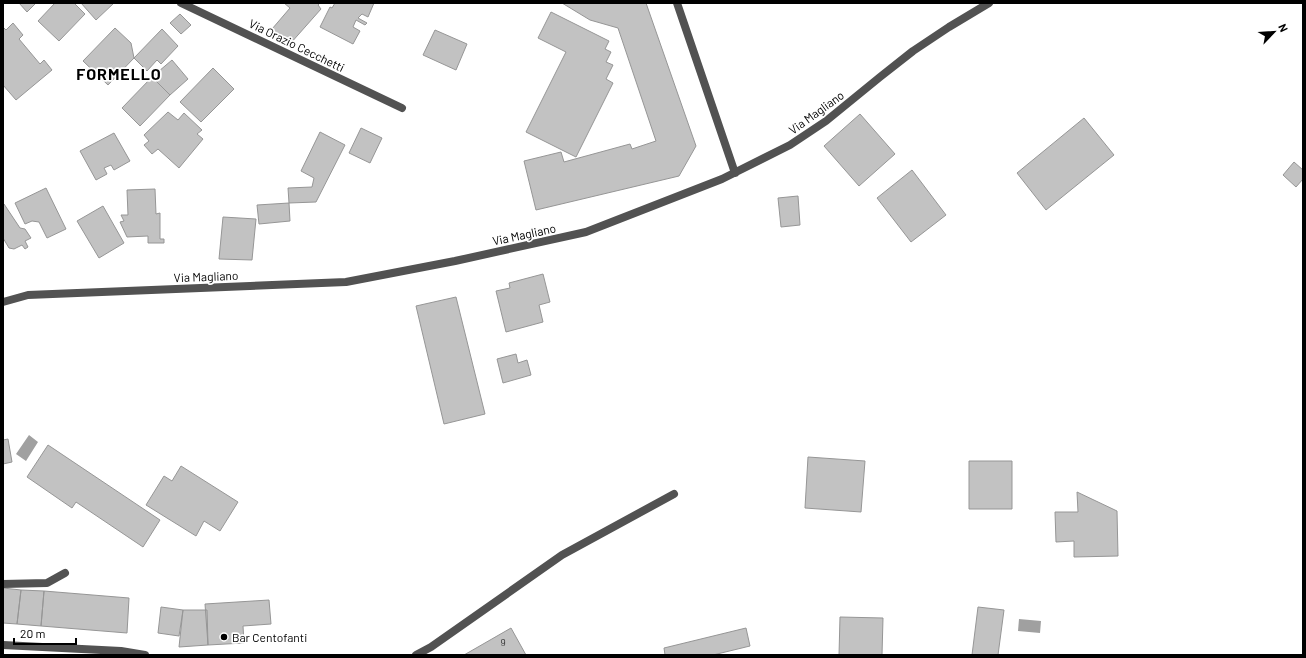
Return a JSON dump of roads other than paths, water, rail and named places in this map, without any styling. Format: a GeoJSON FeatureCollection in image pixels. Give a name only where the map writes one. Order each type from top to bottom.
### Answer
{"type":"FeatureCollection","features":[{"type":"Feature","properties":{"kind":"street","name":"Via Orazio Cecchetti"},"geometry":{"type":"LineString","coordinates":[[181,3],[402,108]]}},
{"type":"Feature","properties":{"kind":"street"},"geometry":{"type":"LineString","coordinates":[[677,3],[735,173]]}},
{"type":"Feature","properties":{"kind":"street","name":"Via Magliano"},"geometry":{"type":"LineString","coordinates":[[3,302],[28,295],[346,282],[455,261],[586,232],[735,173],[772,155],[808,134],[845,107],[913,51],[989,3]]}},
{"type":"Feature","properties":{"kind":"street"},"geometry":{"type":"LineString","coordinates":[[416,655],[431,647],[562,556],[674,494]]}},
{"type":"Feature","properties":{"kind":"street"},"geometry":{"type":"LineString","coordinates":[[3,584],[47,582],[65,573]]}},
{"type":"Feature","properties":{"kind":"street"},"geometry":{"type":"LineString","coordinates":[[3,644],[121,651],[145,655]]}},
{"type":"Feature","properties":{"kind":"place","name":"Bar Centofanti"},"geometry":{"type":"Point","coordinates":[224,637]}},
{"type":"Feature","properties":{"kind":"district","name":"FORMELLO"},"geometry":{"type":"Point","coordinates":[119,73]}}]}
